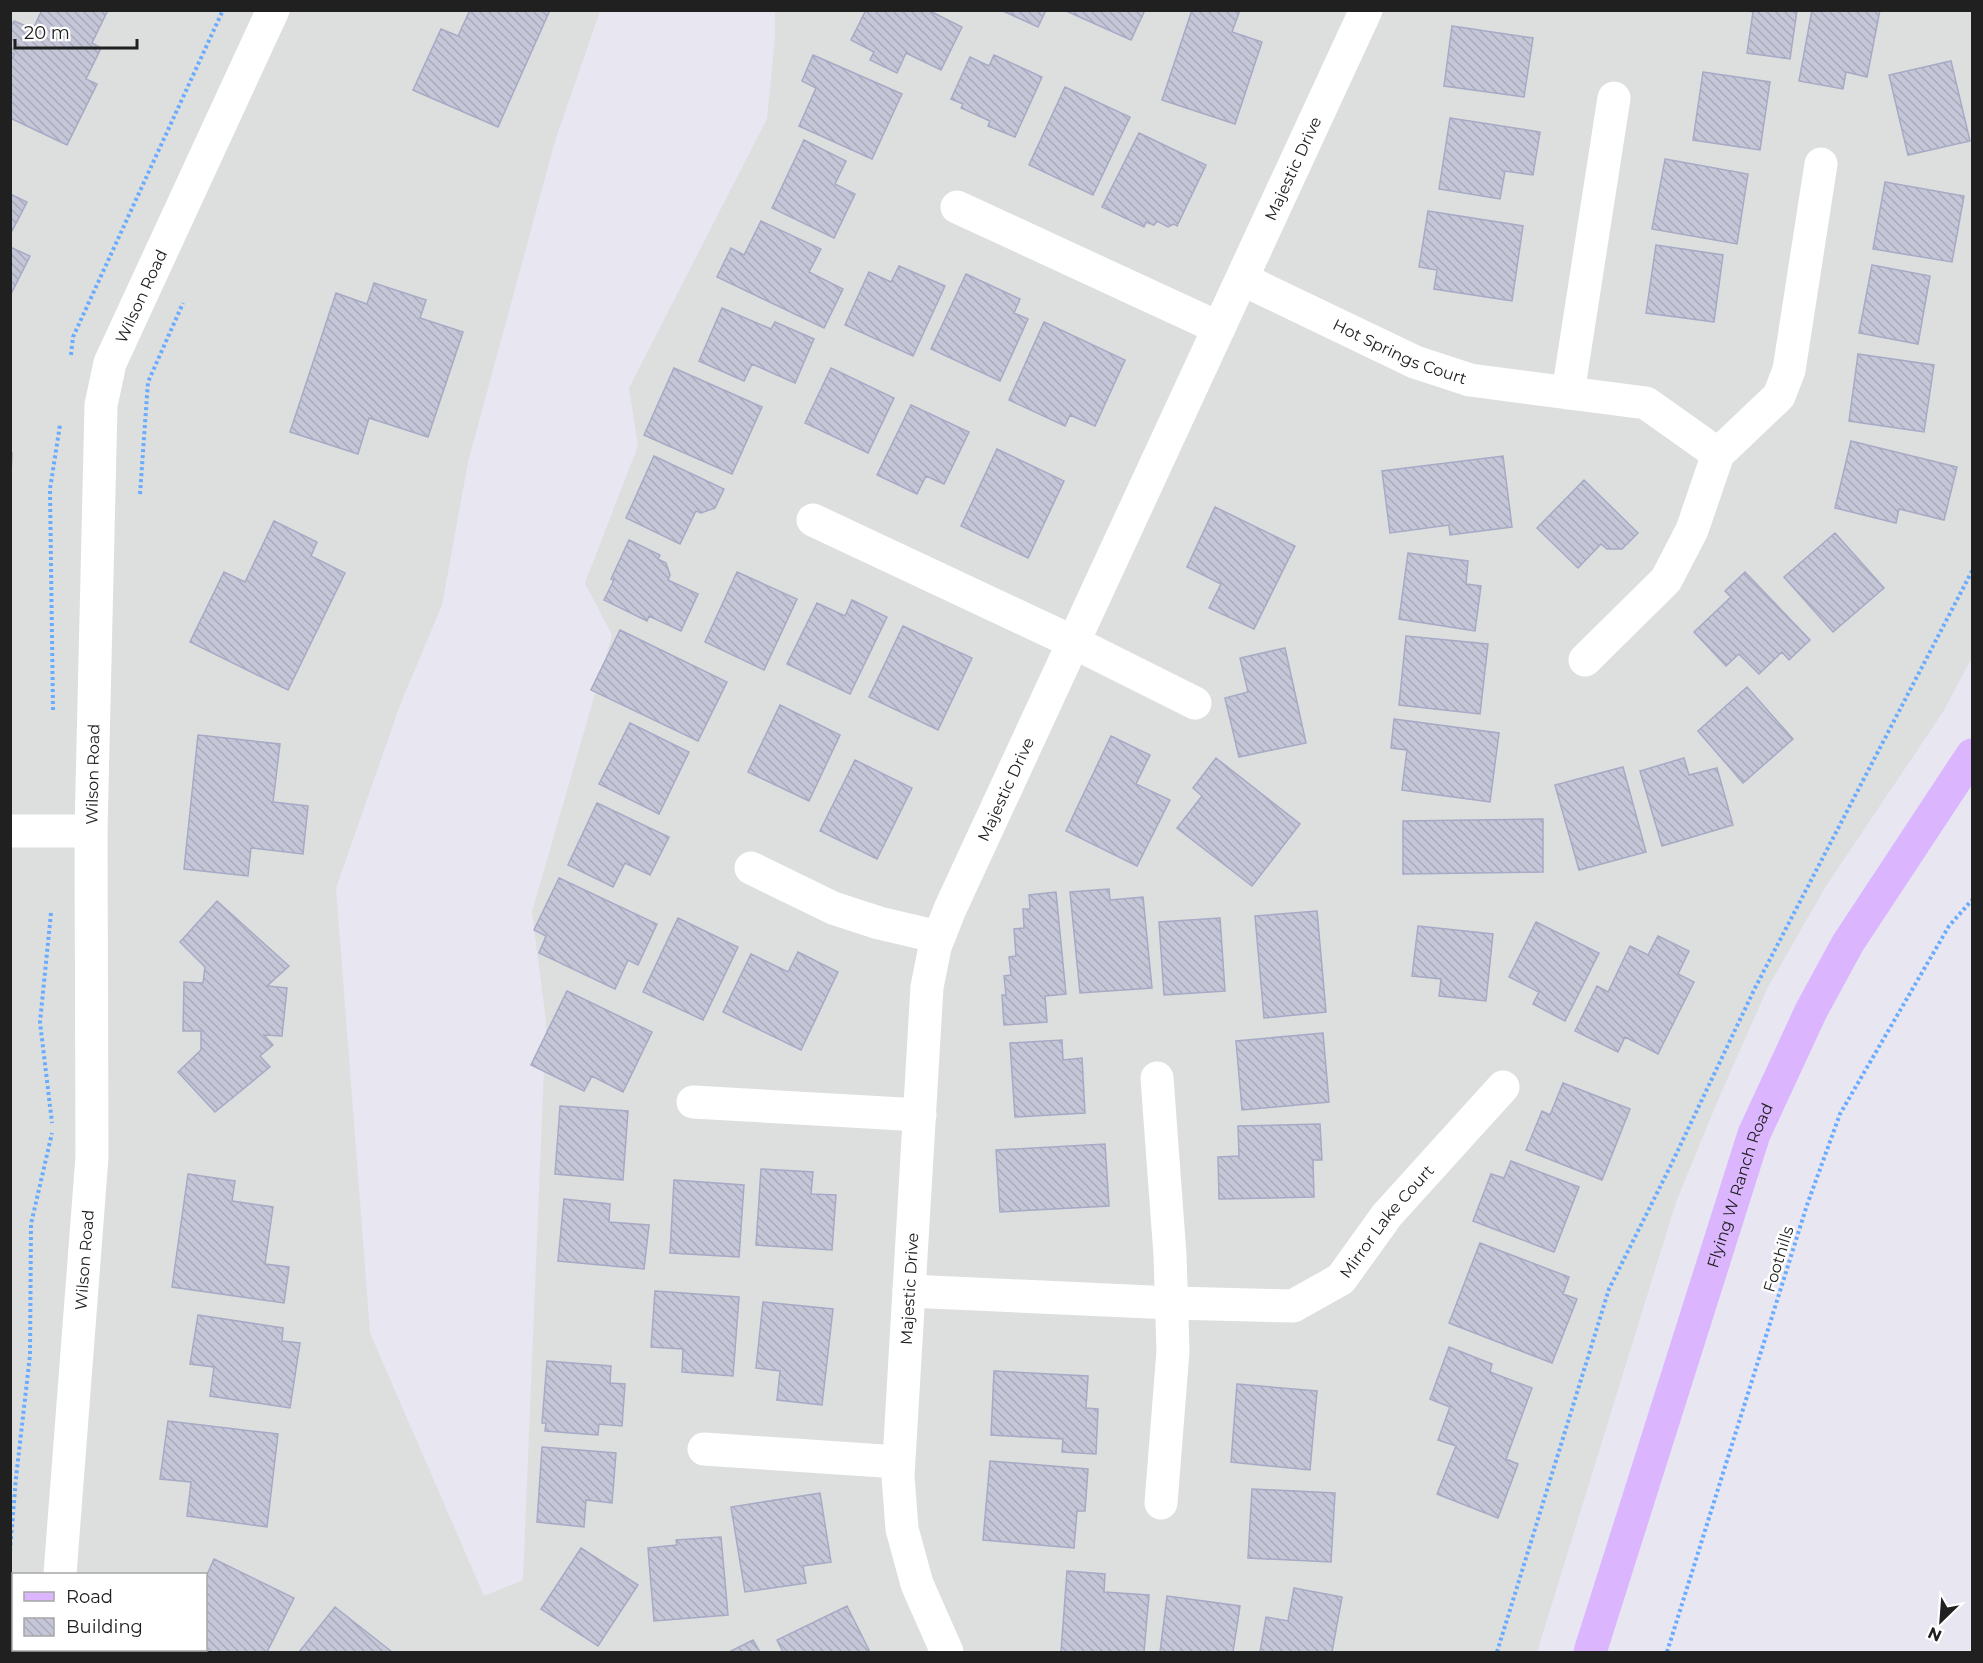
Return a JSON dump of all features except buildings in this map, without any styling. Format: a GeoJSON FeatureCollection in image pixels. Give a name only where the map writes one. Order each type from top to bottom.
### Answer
{"type":"FeatureCollection","features":[{"type":"Feature","properties":{"kind":"street","name":"Wilson Road"},"geometry":{"type":"LineString","coordinates":[[60,1573],[92,1157],[91,831],[101,405],[110,363],[273,10]]}},
{"type":"Feature","properties":{"kind":"street","name":"Majestic Drive"},"geometry":{"type":"LineString","coordinates":[[947,1653],[917,1584],[902,1528],[898,1476],[927,987],[935,947],[1366,10]]}},
{"type":"Feature","properties":{"kind":"street"},"geometry":{"type":"LineString","coordinates":[[1568,393],[1614,98]]}},
{"type":"Feature","properties":{"kind":"street"},"geometry":{"type":"LineString","coordinates":[[1585,660],[1666,580],[1692,530],[1718,454],[1779,396],[1789,370],[1821,164]]}},
{"type":"Feature","properties":{"kind":"street"},"geometry":{"type":"LineString","coordinates":[[957,207],[1219,328]]}},
{"type":"Feature","properties":{"kind":"street","name":"Hot Springs Court"},"geometry":{"type":"LineString","coordinates":[[1242,279],[1415,362],[1470,380],[1646,404],[1718,454]]}},
{"type":"Feature","properties":{"kind":"street"},"geometry":{"type":"LineString","coordinates":[[813,520],[1074,642],[1195,703]]}},
{"type":"Feature","properties":{"kind":"street","name":"Flying W Ranch Road"},"geometry":{"type":"LineString","coordinates":[[1590,1653],[1754,1134],[1811,1011],[1848,943],[1909,849],[1968,772]]}},
{"type":"Feature","properties":{"kind":"street"},"geometry":{"type":"LineString","coordinates":[[10,831],[91,831]]}},
{"type":"Feature","properties":{"kind":"street"},"geometry":{"type":"LineString","coordinates":[[751,868],[833,908],[879,923],[939,937]]}},
{"type":"Feature","properties":{"kind":"street"},"geometry":{"type":"LineString","coordinates":[[1157,1078],[1172,1303],[1173,1351],[1161,1503]]}},
{"type":"Feature","properties":{"kind":"street","name":"Mirror Lake Court"},"geometry":{"type":"LineString","coordinates":[[909,1291],[1293,1306],[1341,1279],[1387,1215],[1503,1087]]}},
{"type":"Feature","properties":{"kind":"street"},"geometry":{"type":"LineString","coordinates":[[693,1102],[920,1115]]}},
{"type":"Feature","properties":{"kind":"street"},"geometry":{"type":"LineString","coordinates":[[704,1449],[898,1462]]}},
{"type":"Feature","properties":{"kind":"path"},"geometry":{"type":"LineString","coordinates":[[140,494],[148,382],[186,295]]}},
{"type":"Feature","properties":{"kind":"path"},"geometry":{"type":"LineString","coordinates":[[1497,1653],[1609,1288],[1670,1167],[1755,988],[1972,571]]}},
{"type":"Feature","properties":{"kind":"path","name":"Foothills"},"geometry":{"type":"LineString","coordinates":[[1668,1653],[1807,1205],[1840,1114],[1949,926],[1972,900]]}},
{"type":"Feature","properties":{"kind":"shaded area"},"geometry":{"type":"Polygon","coordinates":[[[11,11],[600,11],[555,141],[468,462],[442,605],[400,705],[336,888],[370,1333],[484,1596],[523,1580],[546,1021],[532,912],[612,635],[585,583],[638,446],[629,388],[767,119],[775,38],[775,11],[1972,11],[1972,657],[1943,712],[1826,886],[1767,989],[1718,1100],[1676,1202],[1537,1652],[11,1652],[11,11]]]}}]}
